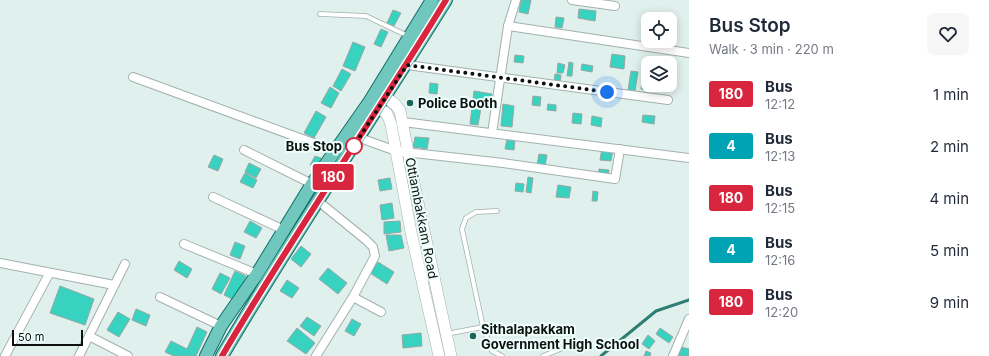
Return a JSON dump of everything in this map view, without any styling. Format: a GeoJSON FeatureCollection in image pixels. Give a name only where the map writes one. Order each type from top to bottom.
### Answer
{"type":"FeatureCollection","features":[{"type":"Feature","properties":{"kind":"main road"},"geometry":{"type":"LineString","coordinates":[[222,356],[318,201],[360,138],[410,37],[432,0]]}},
{"type":"Feature","properties":{"kind":"main road"},"geometry":{"type":"LineString","coordinates":[[206,356],[221,326],[257,274],[312,184],[335,151],[407,65],[446,0]]}},
{"type":"Feature","properties":{"kind":"street"},"geometry":{"type":"LineString","coordinates":[[492,133],[508,26],[516,0]]}},
{"type":"Feature","properties":{"kind":"street"},"geometry":{"type":"LineString","coordinates":[[572,0],[615,6]]}},
{"type":"Feature","properties":{"kind":"street"},"geometry":{"type":"LineString","coordinates":[[508,26],[689,53]]}},
{"type":"Feature","properties":{"kind":"street"},"geometry":{"type":"LineString","coordinates":[[407,65],[668,100]]}},
{"type":"Feature","properties":{"kind":"street"},"geometry":{"type":"LineString","coordinates":[[133,77],[335,151]]}},
{"type":"Feature","properties":{"kind":"street","name":"Ottiambakkam Road"},"geometry":{"type":"LineString","coordinates":[[378,99],[400,111],[451,356]]}},
{"type":"Feature","properties":{"kind":"street","name":"Ottiambakkam Road"},"geometry":{"type":"LineString","coordinates":[[378,99],[387,114],[396,150],[411,232],[439,356]]}},
{"type":"Feature","properties":{"kind":"street"},"geometry":{"type":"LineString","coordinates":[[403,122],[689,158]]}},
{"type":"Feature","properties":{"kind":"street"},"geometry":{"type":"LineString","coordinates":[[360,138],[396,150],[408,152],[503,163],[615,179],[620,149]]}},
{"type":"Feature","properties":{"kind":"street"},"geometry":{"type":"LineString","coordinates":[[244,150],[312,184]]}},
{"type":"Feature","properties":{"kind":"street"},"geometry":{"type":"LineString","coordinates":[[213,197],[284,230]]}},
{"type":"Feature","properties":{"kind":"street"},"geometry":{"type":"LineString","coordinates":[[318,201],[373,247],[375,256],[320,355]]}},
{"type":"Feature","properties":{"kind":"street"},"geometry":{"type":"LineString","coordinates":[[184,244],[257,274]]}},
{"type":"Feature","properties":{"kind":"street"},"geometry":{"type":"LineString","coordinates":[[0,263],[49,274],[114,285]]}},
{"type":"Feature","properties":{"kind":"street"},"geometry":{"type":"LineString","coordinates":[[78,356],[125,264]]}},
{"type":"Feature","properties":{"kind":"street"},"geometry":{"type":"LineString","coordinates":[[5,356],[49,274]]}},
{"type":"Feature","properties":{"kind":"street"},"geometry":{"type":"LineString","coordinates":[[160,297],[221,326]]}},
{"type":"Feature","properties":{"kind":"street"},"geometry":{"type":"LineString","coordinates":[[353,297],[381,312]]}},
{"type":"Feature","properties":{"kind":"street"},"geometry":{"type":"LineString","coordinates":[[673,356],[689,319]]}},
{"type":"Feature","properties":{"kind":"street"},"geometry":{"type":"LineString","coordinates":[[89,336],[128,356]]}},
{"type":"Feature","properties":{"kind":"lane"},"geometry":{"type":"LineString","coordinates":[[320,14],[366,16],[410,37]]}},
{"type":"Feature","properties":{"kind":"lane"},"geometry":{"type":"LineString","coordinates":[[497,211],[476,212],[466,218],[462,230],[483,327],[492,351],[502,356]]}},
{"type":"Feature","properties":{"kind":"lane"},"geometry":{"type":"LineString","coordinates":[[446,334],[483,327]]}},
{"type":"Feature","properties":{"kind":"lane"},"geometry":{"type":"LineString","coordinates":[[543,356],[570,345]]}},
{"type":"Feature","properties":{"kind":"building"},"geometry":{"type":"Polygon","coordinates":[[[521,0],[531,0],[528,14],[519,12],[521,0]]]}},
{"type":"Feature","properties":{"kind":"building"},"geometry":{"type":"Polygon","coordinates":[[[579,9],[596,11],[595,21],[578,18],[579,9]]]}},
{"type":"Feature","properties":{"kind":"building"},"geometry":{"type":"Polygon","coordinates":[[[393,10],[401,13],[394,26],[387,23],[393,10]]]}},
{"type":"Feature","properties":{"kind":"building"},"geometry":{"type":"Polygon","coordinates":[[[556,17],[564,18],[562,28],[555,27],[556,17]]]}},
{"type":"Feature","properties":{"kind":"building"},"geometry":{"type":"Polygon","coordinates":[[[381,29],[388,32],[381,47],[374,44],[381,29]]]}},
{"type":"Feature","properties":{"kind":"building"},"geometry":{"type":"Polygon","coordinates":[[[353,42],[365,47],[355,71],[343,66],[353,42]]]}},
{"type":"Feature","properties":{"kind":"building"},"geometry":{"type":"Polygon","coordinates":[[[612,54],[625,56],[624,69],[610,67],[612,54]]]}},
{"type":"Feature","properties":{"kind":"building"},"geometry":{"type":"Polygon","coordinates":[[[515,55],[524,56],[523,63],[514,62],[515,55]]]}},
{"type":"Feature","properties":{"kind":"building"},"geometry":{"type":"Polygon","coordinates":[[[569,62],[573,63],[572,76],[567,76],[569,62]]]}},
{"type":"Feature","properties":{"kind":"building"},"geometry":{"type":"Polygon","coordinates":[[[558,63],[565,65],[563,73],[557,73],[558,63]]]}},
{"type":"Feature","properties":{"kind":"building"},"geometry":{"type":"Polygon","coordinates":[[[582,64],[593,66],[592,72],[581,70],[582,64]]]}},
{"type":"Feature","properties":{"kind":"building"},"geometry":{"type":"Polygon","coordinates":[[[342,69],[351,74],[341,91],[333,86],[342,69]]]}},
{"type":"Feature","properties":{"kind":"building"},"geometry":{"type":"Polygon","coordinates":[[[631,71],[638,72],[635,91],[628,90],[631,71]]]}},
{"type":"Feature","properties":{"kind":"building"},"geometry":{"type":"Polygon","coordinates":[[[555,74],[561,75],[560,83],[554,82],[555,74]]]}},
{"type":"Feature","properties":{"kind":"building"},"geometry":{"type":"Polygon","coordinates":[[[430,83],[438,84],[437,94],[429,93],[430,83]]]}},
{"type":"Feature","properties":{"kind":"building"},"geometry":{"type":"Polygon","coordinates":[[[330,87],[339,93],[331,108],[321,103],[330,87]]]}},
{"type":"Feature","properties":{"kind":"building"},"geometry":{"type":"Polygon","coordinates":[[[474,91],[492,94],[491,104],[473,101],[474,91]]]}},
{"type":"Feature","properties":{"kind":"building"},"geometry":{"type":"Polygon","coordinates":[[[533,96],[541,97],[540,106],[532,105],[533,96]]]}},
{"type":"Feature","properties":{"kind":"building"},"geometry":{"type":"Polygon","coordinates":[[[503,104],[514,106],[512,127],[501,126],[503,104]]]}},
{"type":"Feature","properties":{"kind":"building"},"geometry":{"type":"Polygon","coordinates":[[[548,104],[556,105],[556,111],[547,110],[548,104]]]}},
{"type":"Feature","properties":{"kind":"building"},"geometry":{"type":"Polygon","coordinates":[[[472,107],[481,108],[478,125],[470,124],[472,107]]]}},
{"type":"Feature","properties":{"kind":"building"},"geometry":{"type":"Polygon","coordinates":[[[316,111],[326,117],[314,138],[304,133],[316,111]]]}},
{"type":"Feature","properties":{"kind":"building"},"geometry":{"type":"Polygon","coordinates":[[[573,113],[582,114],[581,124],[572,123],[573,113]]]}},
{"type":"Feature","properties":{"kind":"building"},"geometry":{"type":"Polygon","coordinates":[[[643,115],[655,116],[654,124],[642,122],[643,115]]]}},
{"type":"Feature","properties":{"kind":"building"},"geometry":{"type":"Polygon","coordinates":[[[592,116],[602,118],[601,127],[591,125],[592,116]]]}},
{"type":"Feature","properties":{"kind":"building"},"geometry":{"type":"Polygon","coordinates":[[[415,137],[429,138],[427,149],[413,147],[415,137]]]}},
{"type":"Feature","properties":{"kind":"building"},"geometry":{"type":"Polygon","coordinates":[[[507,139],[515,140],[514,150],[505,149],[507,139]]]}},
{"type":"Feature","properties":{"kind":"building"},"geometry":{"type":"Polygon","coordinates":[[[602,148],[613,150],[611,161],[600,160],[602,148]]]}},
{"type":"Feature","properties":{"kind":"building"},"geometry":{"type":"Polygon","coordinates":[[[539,154],[547,155],[545,166],[537,165],[539,154]]]}},
{"type":"Feature","properties":{"kind":"building"},"geometry":{"type":"Polygon","coordinates":[[[214,155],[223,159],[218,171],[208,167],[214,155]]]}},
{"type":"Feature","properties":{"kind":"building"},"geometry":{"type":"Polygon","coordinates":[[[315,156],[321,158],[317,168],[310,165],[315,156]]]}},
{"type":"Feature","properties":{"kind":"building"},"geometry":{"type":"Polygon","coordinates":[[[249,163],[261,169],[256,178],[245,172],[249,163]]]}},
{"type":"Feature","properties":{"kind":"building"},"geometry":{"type":"Polygon","coordinates":[[[599,169],[609,170],[608,177],[598,176],[599,169]]]}},
{"type":"Feature","properties":{"kind":"building"},"geometry":{"type":"Polygon","coordinates":[[[245,173],[257,180],[253,188],[240,182],[245,173]]]}},
{"type":"Feature","properties":{"kind":"building"},"geometry":{"type":"Polygon","coordinates":[[[528,177],[533,178],[531,193],[526,192],[528,177]]]}},
{"type":"Feature","properties":{"kind":"building"},"geometry":{"type":"Polygon","coordinates":[[[390,178],[392,189],[380,191],[378,180],[390,178]]]}},
{"type":"Feature","properties":{"kind":"building"},"geometry":{"type":"Polygon","coordinates":[[[516,183],[524,184],[523,192],[515,191],[516,183]]]}},
{"type":"Feature","properties":{"kind":"building"},"geometry":{"type":"Polygon","coordinates":[[[558,185],[571,187],[569,198],[556,197],[558,185]]]}},
{"type":"Feature","properties":{"kind":"building"},"geometry":{"type":"Polygon","coordinates":[[[593,191],[598,192],[597,201],[592,201],[593,191]]]}},
{"type":"Feature","properties":{"kind":"building"},"geometry":{"type":"Polygon","coordinates":[[[392,203],[394,218],[382,220],[380,205],[392,203]]]}},
{"type":"Feature","properties":{"kind":"building"},"geometry":{"type":"Polygon","coordinates":[[[250,221],[262,228],[256,238],[244,232],[250,221]]]}},
{"type":"Feature","properties":{"kind":"building"},"geometry":{"type":"Polygon","coordinates":[[[400,221],[401,232],[384,234],[384,222],[400,221]]]}},
{"type":"Feature","properties":{"kind":"building"},"geometry":{"type":"Polygon","coordinates":[[[386,235],[401,235],[404,248],[389,251],[386,235]]]}},
{"type":"Feature","properties":{"kind":"building"},"geometry":{"type":"Polygon","coordinates":[[[235,242],[245,246],[240,259],[230,255],[235,242]]]}},
{"type":"Feature","properties":{"kind":"building"},"geometry":{"type":"Polygon","coordinates":[[[301,246],[311,254],[301,267],[291,259],[301,246]]]}},
{"type":"Feature","properties":{"kind":"building"},"geometry":{"type":"Polygon","coordinates":[[[179,261],[192,269],[187,278],[174,270],[179,261]]]}},
{"type":"Feature","properties":{"kind":"building"},"geometry":{"type":"Polygon","coordinates":[[[378,262],[394,272],[387,284],[370,273],[378,262]]]}},
{"type":"Feature","properties":{"kind":"building"},"geometry":{"type":"Polygon","coordinates":[[[328,268],[347,283],[338,294],[319,279],[328,268]]]}},
{"type":"Feature","properties":{"kind":"building"},"geometry":{"type":"Polygon","coordinates":[[[235,271],[246,276],[234,300],[224,295],[235,271]]]}},
{"type":"Feature","properties":{"kind":"building"},"geometry":{"type":"Polygon","coordinates":[[[220,273],[230,278],[221,294],[212,289],[220,273]]]}},
{"type":"Feature","properties":{"kind":"building"},"geometry":{"type":"Polygon","coordinates":[[[287,280],[299,288],[292,298],[280,291],[287,280]]]}},
{"type":"Feature","properties":{"kind":"building"},"geometry":{"type":"Polygon","coordinates":[[[60,286],[94,299],[85,325],[50,313],[60,286]]]}},
{"type":"Feature","properties":{"kind":"building"},"geometry":{"type":"Polygon","coordinates":[[[136,309],[150,315],[146,326],[132,320],[136,309]]]}},
{"type":"Feature","properties":{"kind":"building"},"geometry":{"type":"Polygon","coordinates":[[[118,312],[130,319],[119,337],[107,330],[118,312]]]}},
{"type":"Feature","properties":{"kind":"building"},"geometry":{"type":"Polygon","coordinates":[[[307,317],[321,326],[314,336],[300,326],[307,317]]]}},
{"type":"Feature","properties":{"kind":"building"},"geometry":{"type":"Polygon","coordinates":[[[352,319],[361,324],[354,336],[345,331],[352,319]]]}},
{"type":"Feature","properties":{"kind":"building"},"geometry":{"type":"Polygon","coordinates":[[[197,327],[207,332],[196,356],[174,356],[165,352],[171,341],[187,349],[197,327]]]}},
{"type":"Feature","properties":{"kind":"building"},"geometry":{"type":"Polygon","coordinates":[[[297,328],[315,343],[306,354],[287,341],[297,328]]]}},
{"type":"Feature","properties":{"kind":"building"},"geometry":{"type":"Polygon","coordinates":[[[660,328],[673,337],[669,343],[656,334],[660,328]]]}},
{"type":"Feature","properties":{"kind":"building"},"geometry":{"type":"Polygon","coordinates":[[[421,333],[422,346],[403,348],[402,335],[421,333]]]}},
{"type":"Feature","properties":{"kind":"building"},"geometry":{"type":"Polygon","coordinates":[[[648,335],[655,341],[649,349],[642,344],[648,335]]]}},
{"type":"Feature","properties":{"kind":"building"},"geometry":{"type":"Polygon","coordinates":[[[681,347],[689,349],[689,356],[679,356],[681,347]]]}},
{"type":"Feature","properties":{"kind":"building"},"geometry":{"type":"Polygon","coordinates":[[[646,351],[651,353],[650,356],[644,356],[646,351]]]}},
{"type":"Feature","properties":{"kind":"waterway"},"geometry":{"type":"LineString","coordinates":[[601,356],[656,311],[689,300]]}},
{"type":"Feature","properties":{"kind":"bus line","name":"180"},"geometry":{"type":"LineString","coordinates":[[222,356],[273,271],[407,65],[446,0]]}},
{"type":"Feature","properties":{"kind":"place","name":"Police Booth"},"geometry":{"type":"Point","coordinates":[410,103]}},
{"type":"Feature","properties":{"kind":"place","name":"Bus Stop"},"geometry":{"type":"Point","coordinates":[354,146]}},
{"type":"Feature","properties":{"kind":"place","name":"Sithalapakkam Government High School"},"geometry":{"type":"Point","coordinates":[473,336]}},
{"type":"Feature","properties":{"kind":"route"},"geometry":{"type":"LineString","coordinates":[[354,146],[351,150],[407,65],[607,92]]}}]}
